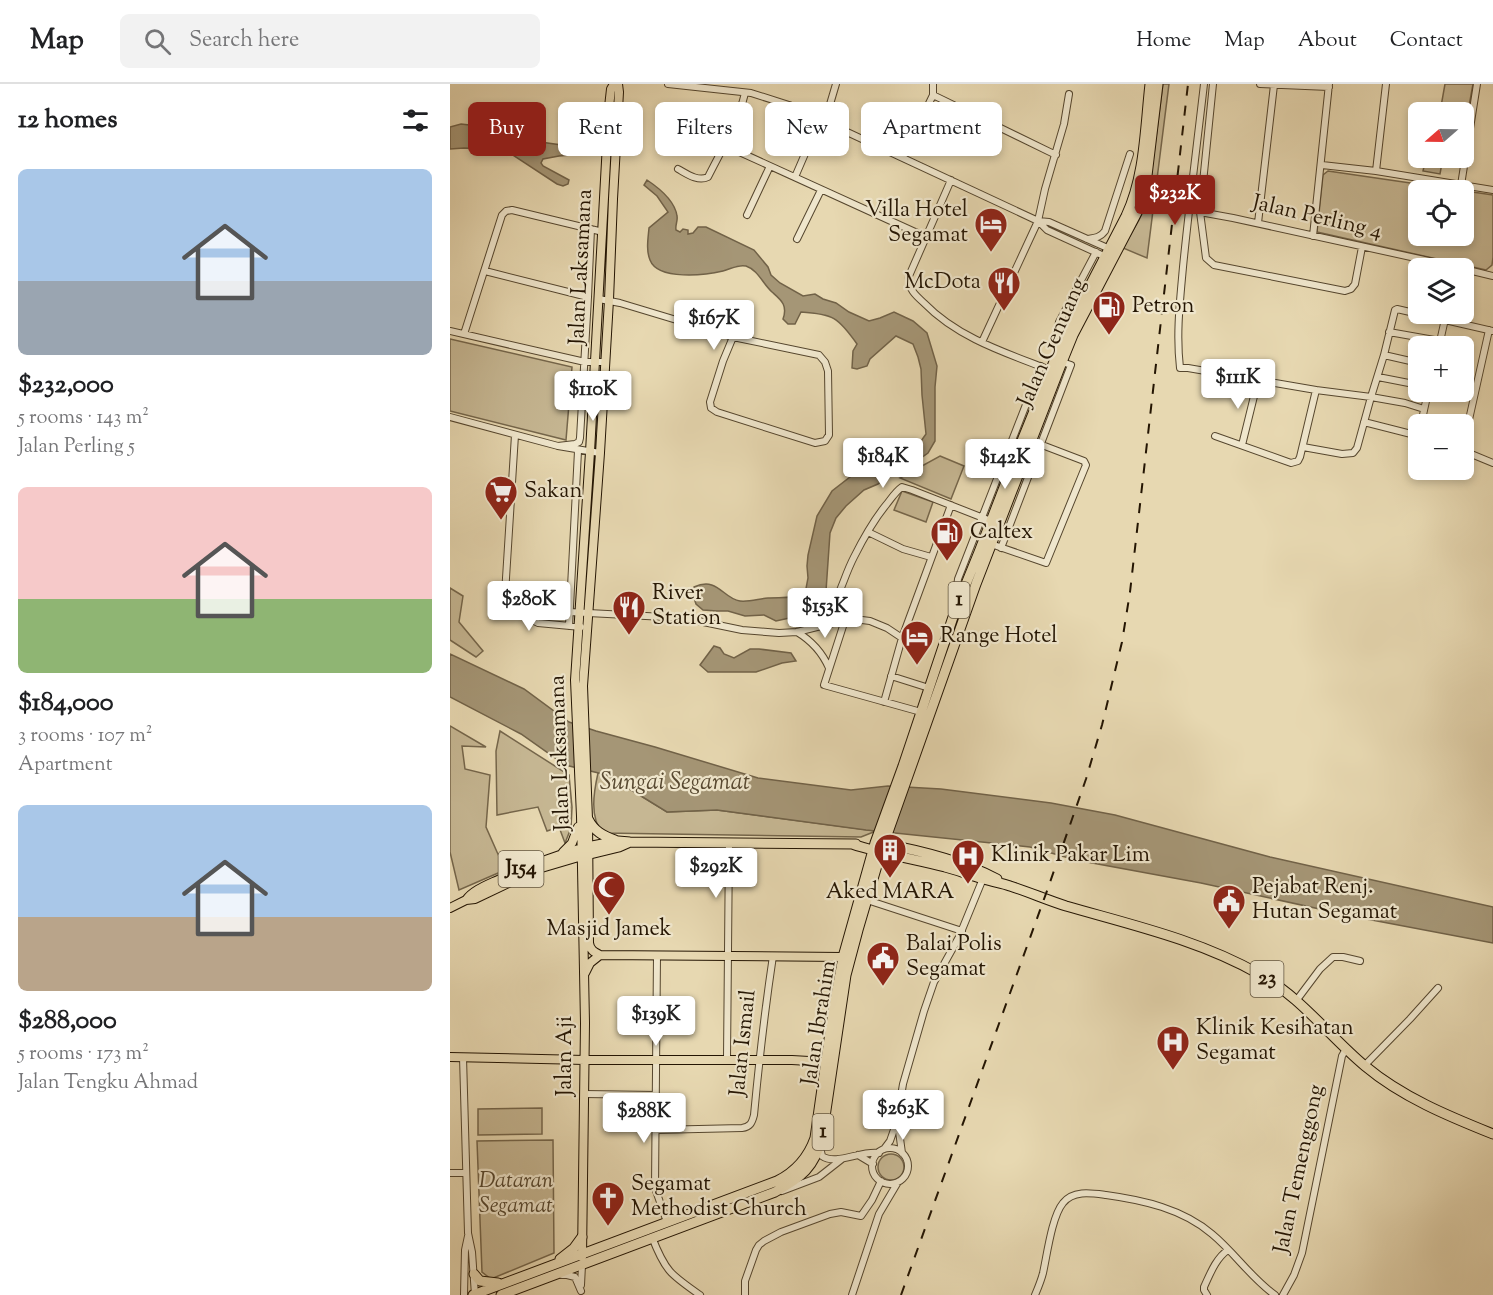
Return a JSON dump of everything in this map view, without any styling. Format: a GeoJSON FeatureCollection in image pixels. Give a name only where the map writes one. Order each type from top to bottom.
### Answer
{"type":"FeatureCollection","features":[{"type":"Feature","properties":{"kind":"highway","name":"Jalan Genuang"},"geometry":{"type":"LineString","coordinates":[[907,765],[927,724],[960,627],[996,546],[1031,441],[1062,362],[1136,192],[1150,84]]}},
{"type":"Feature","properties":{"kind":"highway","name":"Jalan Genuang"},"geometry":{"type":"LineString","coordinates":[[879,843],[907,765],[940,652],[986,519],[1031,441],[1050,370],[1066,332],[1108,254],[1136,216],[1143,197],[1158,84]]}},
{"type":"Feature","properties":{"kind":"highway"},"geometry":{"type":"LineString","coordinates":[[950,623],[952,630],[960,627]]}},
{"type":"Feature","properties":{"kind":"highway"},"geometry":{"type":"LineString","coordinates":[[940,652],[945,648],[952,648]]}},
{"type":"Feature","properties":{"kind":"highway"},"geometry":{"type":"LineString","coordinates":[[585,818],[600,834],[618,841]]}},
{"type":"Feature","properties":{"kind":"highway","name":"23"},"geometry":{"type":"LineString","coordinates":[[585,850],[618,841],[879,843],[953,861],[984,876],[1064,905],[1208,949],[1260,974],[1296,1000],[1364,1066],[1437,1111],[1493,1134]]}},
{"type":"Feature","properties":{"kind":"highway","name":"23"},"geometry":{"type":"LineString","coordinates":[[585,850],[619,847],[630,842]]}},
{"type":"Feature","properties":{"kind":"highway","name":"Jalan Ibrahim"},"geometry":{"type":"LineString","coordinates":[[582,1265],[775,1192],[804,1172],[816,1156],[820,1147],[844,984],[867,900],[879,843]]}},
{"type":"Feature","properties":{"kind":"highway","name":"Jalan Ibrahim"},"geometry":{"type":"LineString","coordinates":[[582,1254],[777,1181],[799,1165],[809,1152],[815,1138],[843,957],[879,843]]}},
{"type":"Feature","properties":{"kind":"highway"},"geometry":{"type":"LineString","coordinates":[[550,1271],[582,1237]]}},
{"type":"Feature","properties":{"kind":"highway","name":"1"},"geometry":{"type":"LineString","coordinates":[[501,1295],[582,1254]]}},
{"type":"Feature","properties":{"kind":"highway","name":"1"},"geometry":{"type":"LineString","coordinates":[[472,1295],[504,1282],[582,1265]]}},
{"type":"Feature","properties":{"kind":"highway"},"geometry":{"type":"LineString","coordinates":[[474,1274],[484,1282],[504,1282]]}},
{"type":"Feature","properties":{"kind":"main road","name":"Jalan Laksamana"},"geometry":{"type":"LineString","coordinates":[[579,699],[588,628],[600,453],[619,92],[616,84],[611,89],[609,107],[575,680],[579,699],[585,850]]}},
{"type":"Feature","properties":{"kind":"main road"},"geometry":{"type":"LineString","coordinates":[[556,856],[572,843],[585,818]]}},
{"type":"Feature","properties":{"kind":"main road"},"geometry":{"type":"LineString","coordinates":[[585,850],[589,943],[590,948],[600,955],[843,957]]}},
{"type":"Feature","properties":{"kind":"main road","name":"J154"},"geometry":{"type":"LineString","coordinates":[[466,900],[472,893],[531,865],[556,856],[585,850]]}},
{"type":"Feature","properties":{"kind":"main road","name":"J154"},"geometry":{"type":"LineString","coordinates":[[450,908],[585,850]]}},
{"type":"Feature","properties":{"kind":"main road","name":"Jalan Aji"},"geometry":{"type":"LineString","coordinates":[[582,1265],[585,850]]}},
{"type":"Feature","properties":{"kind":"main road"},"geometry":{"type":"LineString","coordinates":[[584,977],[590,963],[600,955]]}},
{"type":"Feature","properties":{"kind":"main road"},"geometry":{"type":"LineString","coordinates":[[450,1057],[826,1062]]}},
{"type":"Feature","properties":{"kind":"street"},"geometry":{"type":"LineString","coordinates":[[668,84],[745,93],[779,102]]}},
{"type":"Feature","properties":{"kind":"street"},"geometry":{"type":"LineString","coordinates":[[829,102],[836,84]]}},
{"type":"Feature","properties":{"kind":"street"},"geometry":{"type":"LineString","coordinates":[[903,157],[933,95],[933,84]]}},
{"type":"Feature","properties":{"kind":"street"},"geometry":{"type":"LineString","coordinates":[[1204,84],[1179,319],[1177,347],[1180,368],[1371,397],[1406,403],[1424,409]]}},
{"type":"Feature","properties":{"kind":"street"},"geometry":{"type":"LineString","coordinates":[[1213,84],[1200,212],[1206,258],[1214,265],[1345,291],[1351,289],[1355,284],[1362,247]]}},
{"type":"Feature","properties":{"kind":"street"},"geometry":{"type":"LineString","coordinates":[[1260,84],[1329,86],[1313,236]]}},
{"type":"Feature","properties":{"kind":"street"},"geometry":{"type":"LineString","coordinates":[[1376,171],[1386,84]]}},
{"type":"Feature","properties":{"kind":"street"},"geometry":{"type":"LineString","coordinates":[[1462,180],[1477,84]]}},
{"type":"Feature","properties":{"kind":"street"},"geometry":{"type":"LineString","coordinates":[[1258,223],[1274,85]]}},
{"type":"Feature","properties":{"kind":"street"},"geometry":{"type":"LineString","coordinates":[[743,102],[745,93]]}},
{"type":"Feature","properties":{"kind":"street"},"geometry":{"type":"LineString","coordinates":[[982,342],[1038,221],[1070,94]]}},
{"type":"Feature","properties":{"kind":"street"},"geometry":{"type":"LineString","coordinates":[[933,95],[1056,155]]}},
{"type":"Feature","properties":{"kind":"street"},"geometry":{"type":"LineString","coordinates":[[849,132],[1038,221],[1047,230],[1108,254]]}},
{"type":"Feature","properties":{"kind":"street"},"geometry":{"type":"LineString","coordinates":[[1087,239],[1102,236],[1105,231],[1130,154]]}},
{"type":"Feature","properties":{"kind":"street"},"geometry":{"type":"LineString","coordinates":[[678,169],[696,178],[706,178],[718,156]]}},
{"type":"Feature","properties":{"kind":"street"},"geometry":{"type":"LineString","coordinates":[[748,156],[926,237]]}},
{"type":"Feature","properties":{"kind":"street"},"geometry":{"type":"LineString","coordinates":[[795,177],[805,156]]}},
{"type":"Feature","properties":{"kind":"street"},"geometry":{"type":"LineString","coordinates":[[1322,165],[1431,180]]}},
{"type":"Feature","properties":{"kind":"street"},"geometry":{"type":"LineString","coordinates":[[747,215],[770,166]]}},
{"type":"Feature","properties":{"kind":"street"},"geometry":{"type":"LineString","coordinates":[[951,180],[909,276],[911,290],[932,312],[950,326],[1050,370]]}},
{"type":"Feature","properties":{"kind":"street"},"geometry":{"type":"LineString","coordinates":[[1474,187],[1493,190]]}},
{"type":"Feature","properties":{"kind":"street"},"geometry":{"type":"LineString","coordinates":[[797,239],[821,190]]}},
{"type":"Feature","properties":{"kind":"street"},"geometry":{"type":"LineString","coordinates":[[464,334],[502,215],[506,211],[512,210],[603,232]]}},
{"type":"Feature","properties":{"kind":"street","name":"Jalan Perling 4"},"geometry":{"type":"LineString","coordinates":[[1200,212],[1415,258]]}},
{"type":"Feature","properties":{"kind":"street"},"geometry":{"type":"LineString","coordinates":[[1038,221],[1049,222],[1087,239],[1108,254]]}},
{"type":"Feature","properties":{"kind":"street"},"geometry":{"type":"LineString","coordinates":[[558,446],[574,444],[579,442],[580,438],[591,229]]}},
{"type":"Feature","properties":{"kind":"street"},"geometry":{"type":"LineString","coordinates":[[485,271],[588,297]]}},
{"type":"Feature","properties":{"kind":"street","name":"Jalan Perling 4"},"geometry":{"type":"LineString","coordinates":[[1474,272],[1493,276]]}},
{"type":"Feature","properties":{"kind":"street"},"geometry":{"type":"LineString","coordinates":[[599,300],[609,300],[733,338],[819,355],[828,371],[830,435],[825,441],[815,443],[717,412],[711,408],[710,402],[733,338]]}},
{"type":"Feature","properties":{"kind":"street"},"geometry":{"type":"LineString","coordinates":[[1303,447],[1342,454],[1353,453],[1357,448],[1395,310],[1408,310]]}},
{"type":"Feature","properties":{"kind":"street"},"geometry":{"type":"LineString","coordinates":[[1466,324],[1491,330],[1471,414]]}},
{"type":"Feature","properties":{"kind":"street"},"geometry":{"type":"LineString","coordinates":[[450,331],[585,362],[605,362]]}},
{"type":"Feature","properties":{"kind":"street"},"geometry":{"type":"LineString","coordinates":[[1389,332],[1408,337]]}},
{"type":"Feature","properties":{"kind":"street"},"geometry":{"type":"LineString","coordinates":[[1384,355],[1408,360]]}},
{"type":"Feature","properties":{"kind":"street"},"geometry":{"type":"LineString","coordinates":[[842,621],[835,618],[835,603],[853,558],[880,512],[902,487],[986,519],[1041,366]]}},
{"type":"Feature","properties":{"kind":"street"},"geometry":{"type":"LineString","coordinates":[[1378,377],[1408,383]]}},
{"type":"Feature","properties":{"kind":"street"},"geometry":{"type":"LineString","coordinates":[[1242,445],[1258,380]]}},
{"type":"Feature","properties":{"kind":"street"},"geometry":{"type":"LineString","coordinates":[[1215,436],[1291,463],[1298,461],[1316,390]]}},
{"type":"Feature","properties":{"kind":"street"},"geometry":{"type":"LineString","coordinates":[[1423,414],[1426,402]]}},
{"type":"Feature","properties":{"kind":"street"},"geometry":{"type":"LineString","coordinates":[[450,417],[578,451],[600,453]]}},
{"type":"Feature","properties":{"kind":"street"},"geometry":{"type":"LineString","coordinates":[[1364,422],[1408,433]]}},
{"type":"Feature","properties":{"kind":"street"},"geometry":{"type":"LineString","coordinates":[[515,435],[505,594],[512,608],[533,621],[588,628]]}},
{"type":"Feature","properties":{"kind":"street"},"geometry":{"type":"LineString","coordinates":[[996,546],[1044,563],[1048,561],[1086,465],[1084,460],[1031,441]]}},
{"type":"Feature","properties":{"kind":"street"},"geometry":{"type":"LineString","coordinates":[[569,626],[578,451]]}},
{"type":"Feature","properties":{"kind":"street"},"geometry":{"type":"LineString","coordinates":[[1474,455],[1493,463]]}},
{"type":"Feature","properties":{"kind":"street"},"geometry":{"type":"LineString","coordinates":[[884,702],[902,638],[951,505]]}},
{"type":"Feature","properties":{"kind":"street"},"geometry":{"type":"LineString","coordinates":[[867,532],[903,549],[931,557]]}},
{"type":"Feature","properties":{"kind":"street"},"geometry":{"type":"LineString","coordinates":[[806,629],[824,617],[835,603]]}},
{"type":"Feature","properties":{"kind":"street"},"geometry":{"type":"LineString","coordinates":[[569,612],[684,618],[759,632],[797,632],[842,621],[870,621],[902,638]]}},
{"type":"Feature","properties":{"kind":"street"},"geometry":{"type":"LineString","coordinates":[[842,621],[824,685],[921,712]]}},
{"type":"Feature","properties":{"kind":"street"},"geometry":{"type":"LineString","coordinates":[[797,632],[818,648],[830,669]]}},
{"type":"Feature","properties":{"kind":"street"},"geometry":{"type":"LineString","coordinates":[[891,676],[929,688]]}},
{"type":"Feature","properties":{"kind":"street"},"geometry":{"type":"LineString","coordinates":[[727,1059],[729,843]]}},
{"type":"Feature","properties":{"kind":"street"},"geometry":{"type":"LineString","coordinates":[[897,1120],[902,1153],[907,1161],[907,1171],[902,1180],[892,1184],[881,1181],[875,1176],[873,1164],[875,1158],[890,1141],[897,1120],[903,1084],[934,982],[962,931],[984,876]]}},
{"type":"Feature","properties":{"kind":"street"},"geometry":{"type":"LineString","coordinates":[[867,900],[962,931]]}},
{"type":"Feature","properties":{"kind":"street"},"geometry":{"type":"LineString","coordinates":[[657,955],[656,1192],[667,1222]]}},
{"type":"Feature","properties":{"kind":"street","name":"Jalan Ismail"},"geometry":{"type":"LineString","coordinates":[[655,1130],[742,1128],[751,1124],[754,1115],[773,956]]}},
{"type":"Feature","properties":{"kind":"street"},"geometry":{"type":"LineString","coordinates":[[1296,1000],[1320,969],[1333,957],[1343,957],[1360,962]]}},
{"type":"Feature","properties":{"kind":"street"},"geometry":{"type":"LineString","coordinates":[[1364,1066],[1438,988]]}},
{"type":"Feature","properties":{"kind":"street","name":"Jalan Temenggong"},"geometry":{"type":"LineString","coordinates":[[1283,1295],[1302,1253],[1342,1056],[1346,1049]]}},
{"type":"Feature","properties":{"kind":"street"},"geometry":{"type":"LineString","coordinates":[[463,1057],[468,1233],[474,1274],[472,1295]]}},
{"type":"Feature","properties":{"kind":"street"},"geometry":{"type":"LineString","coordinates":[[584,1094],[656,1095]]}},
{"type":"Feature","properties":{"kind":"street"},"geometry":{"type":"LineString","coordinates":[[820,1147],[822,1156],[832,1160],[891,1149],[902,1153]]}},
{"type":"Feature","properties":{"kind":"street"},"geometry":{"type":"LineString","coordinates":[[858,1155],[873,1164]]}},
{"type":"Feature","properties":{"kind":"street"},"geometry":{"type":"LineString","coordinates":[[775,1192],[815,1179],[842,1159]]}},
{"type":"Feature","properties":{"kind":"street"},"geometry":{"type":"LineString","coordinates":[[450,1173],[466,1173]]}},
{"type":"Feature","properties":{"kind":"street"},"geometry":{"type":"LineString","coordinates":[[745,1295],[745,1281],[759,1245],[781,1232],[830,1214],[841,1212],[861,1216],[881,1181]]}},
{"type":"Feature","properties":{"kind":"street"},"geometry":{"type":"LineString","coordinates":[[852,1295],[879,1214],[898,1182]]}},
{"type":"Feature","properties":{"kind":"street"},"geometry":{"type":"LineString","coordinates":[[1035,1295],[1042,1276],[1056,1215],[1062,1204],[1070,1196],[1076,1194],[1131,1198],[1182,1215],[1200,1224],[1275,1295]]}},
{"type":"Feature","properties":{"kind":"street"},"geometry":{"type":"LineString","coordinates":[[468,1233],[465,1250],[472,1295]]}},
{"type":"Feature","properties":{"kind":"street"},"geometry":{"type":"LineString","coordinates":[[652,1238],[668,1271],[700,1295]]}},
{"type":"Feature","properties":{"kind":"street"},"geometry":{"type":"LineString","coordinates":[[1207,1295],[1204,1290],[1209,1277],[1218,1259],[1228,1250]]}},
{"type":"Feature","properties":{"kind":"street"},"geometry":{"type":"LineString","coordinates":[[581,1293],[582,1265]]}},
{"type":"Feature","properties":{"kind":"street"},"geometry":{"type":"LineString","coordinates":[[550,1271],[573,1276],[577,1280],[581,1293]]}},
{"type":"Feature","properties":{"kind":"green space"},"geometry":{"type":"Polygon","coordinates":[[[1163,84],[1169,84],[1147,258],[1123,248],[1148,199],[1163,84]]]}},
{"type":"Feature","properties":{"kind":"green space"},"geometry":{"type":"Polygon","coordinates":[[[1445,84],[1473,84],[1470,102],[1442,102],[1445,84]]]}},
{"type":"Feature","properties":{"kind":"green space"},"geometry":{"type":"Polygon","coordinates":[[[1424,168],[1441,168],[1440,174],[1423,171],[1424,168]]]}},
{"type":"Feature","properties":{"kind":"green space"},"geometry":{"type":"Polygon","coordinates":[[[1328,171],[1408,183],[1408,246],[1474,246],[1474,192],[1493,195],[1493,257],[1492,265],[1486,270],[1474,267],[1474,258],[1433,258],[1317,232],[1323,175],[1328,171]]]}},
{"type":"Feature","properties":{"kind":"green space"},"geometry":{"type":"Polygon","coordinates":[[[450,339],[572,367],[566,440],[450,411],[450,339]]]}},
{"type":"Feature","properties":{"kind":"green space"},"geometry":{"type":"Polygon","coordinates":[[[940,456],[964,466],[951,499],[900,478],[940,456]]]}},
{"type":"Feature","properties":{"kind":"green space"},"geometry":{"type":"Polygon","coordinates":[[[902,491],[933,502],[926,522],[894,510],[902,491]]]}},
{"type":"Feature","properties":{"kind":"green space"},"geometry":{"type":"Polygon","coordinates":[[[450,588],[463,596],[459,622],[483,651],[476,657],[450,640],[450,588]]]}},
{"type":"Feature","properties":{"kind":"green space"},"geometry":{"type":"Polygon","coordinates":[[[450,726],[486,747],[462,746],[465,769],[490,775],[486,827],[505,870],[459,890],[450,852],[450,726]]]}},
{"type":"Feature","properties":{"kind":"green space"},"geometry":{"type":"Polygon","coordinates":[[[500,731],[569,775],[571,828],[565,843],[559,827],[547,831],[538,807],[497,815],[496,751],[500,731]]]}},
{"type":"Feature","properties":{"kind":"green space"},"geometry":{"type":"Polygon","coordinates":[[[598,773],[607,775],[667,812],[717,810],[876,831],[861,837],[603,833],[594,812],[598,773]]]}},
{"type":"Feature","properties":{"kind":"green space"},"geometry":{"type":"Polygon","coordinates":[[[542,1108],[542,1134],[478,1135],[478,1109],[542,1108]]]}},
{"type":"Feature","properties":{"kind":"green space","name":"Dataran Segamat"},"geometry":{"type":"Polygon","coordinates":[[[553,1140],[554,1253],[491,1279],[482,1272],[477,1141],[553,1140]]]}},
{"type":"Feature","properties":{"kind":"green space"},"geometry":{"type":"Polygon","coordinates":[[[891,1154],[900,1158],[904,1167],[900,1176],[891,1180],[882,1176],[878,1167],[882,1158],[891,1154]]]}},
{"type":"Feature","properties":{"kind":"water"},"geometry":{"type":"Polygon","coordinates":[[[468,125],[468,148],[450,149],[450,127],[468,125]]]}},
{"type":"Feature","properties":{"kind":"water"},"geometry":{"type":"Polygon","coordinates":[[[546,143],[558,144],[559,156],[543,159],[541,163],[569,180],[568,184],[563,186],[514,156],[546,156],[546,143]]]}},
{"type":"Feature","properties":{"kind":"water"},"geometry":{"type":"Polygon","coordinates":[[[647,180],[670,200],[676,210],[676,230],[680,232],[683,229],[688,230],[688,234],[693,233],[698,227],[706,227],[754,250],[768,267],[771,275],[803,296],[815,294],[869,321],[894,312],[913,321],[927,333],[937,366],[935,441],[928,453],[918,460],[901,464],[895,468],[878,484],[864,490],[836,518],[830,533],[826,591],[818,604],[794,617],[776,621],[764,615],[745,616],[728,611],[703,610],[696,604],[693,595],[694,587],[709,584],[740,601],[805,594],[808,555],[817,516],[832,491],[854,474],[914,451],[926,434],[918,357],[913,344],[896,336],[870,359],[867,366],[852,368],[853,351],[857,344],[845,328],[828,316],[801,312],[795,324],[788,324],[783,319],[785,310],[783,303],[750,268],[740,266],[715,273],[683,275],[672,274],[655,267],[648,252],[649,228],[668,212],[657,196],[644,185],[647,180]]]}},
{"type":"Feature","properties":{"kind":"water"},"geometry":{"type":"Polygon","coordinates":[[[714,646],[734,658],[750,649],[759,649],[791,653],[796,661],[756,672],[708,672],[700,665],[714,646]]]}},
{"type":"Feature","properties":{"kind":"water","name":"Sungai Segamat"},"geometry":{"type":"Polygon","coordinates":[[[450,654],[524,689],[569,722],[758,778],[851,790],[888,786],[941,789],[1051,803],[1115,815],[1270,857],[1493,907],[1493,943],[1356,917],[1201,883],[1076,860],[1030,847],[866,830],[717,810],[667,812],[607,775],[565,765],[521,734],[450,697],[450,654]]]}},
{"type":"Feature","properties":{"kind":"railway"},"geometry":{"type":"LineString","coordinates":[[901,1295],[1086,779],[1122,642],[1130,592],[1188,84]]}},
{"type":"Feature","properties":{"kind":"place","name":"Villa Hotel Segamat"},"geometry":{"type":"Point","coordinates":[991,253]}},
{"type":"Feature","properties":{"kind":"place","name":"McDota"},"geometry":{"type":"Point","coordinates":[1004,312]}},
{"type":"Feature","properties":{"kind":"place","name":"Petron"},"geometry":{"type":"Point","coordinates":[1109,336]}},
{"type":"Feature","properties":{"kind":"place","name":"Sakan"},"geometry":{"type":"Point","coordinates":[501,521]}},
{"type":"Feature","properties":{"kind":"place","name":"Caltex"},"geometry":{"type":"Point","coordinates":[947,562]}},
{"type":"Feature","properties":{"kind":"place","name":"River Station"},"geometry":{"type":"Point","coordinates":[629,636]}},
{"type":"Feature","properties":{"kind":"place","name":"Range Hotel"},"geometry":{"type":"Point","coordinates":[917,666]}},
{"type":"Feature","properties":{"kind":"place","name":"Aked MARA"},"geometry":{"type":"Point","coordinates":[890,879]}},
{"type":"Feature","properties":{"kind":"place","name":"Klinik Pakar Lim"},"geometry":{"type":"Point","coordinates":[968,885]}},
{"type":"Feature","properties":{"kind":"place","name":"Masjid Jamek"},"geometry":{"type":"Point","coordinates":[609,916]}},
{"type":"Feature","properties":{"kind":"place","name":"Pejabat Renj. Hutan Segamat"},"geometry":{"type":"Point","coordinates":[1229,930]}},
{"type":"Feature","properties":{"kind":"place","name":"Balai Polis Segamat"},"geometry":{"type":"Point","coordinates":[883,987]}},
{"type":"Feature","properties":{"kind":"place","name":"Klinik Kesihatan Segamat"},"geometry":{"type":"Point","coordinates":[1173,1071]}},
{"type":"Feature","properties":{"kind":"place","name":"Segamat Methodist Church"},"geometry":{"type":"Point","coordinates":[608,1227]}}]}
